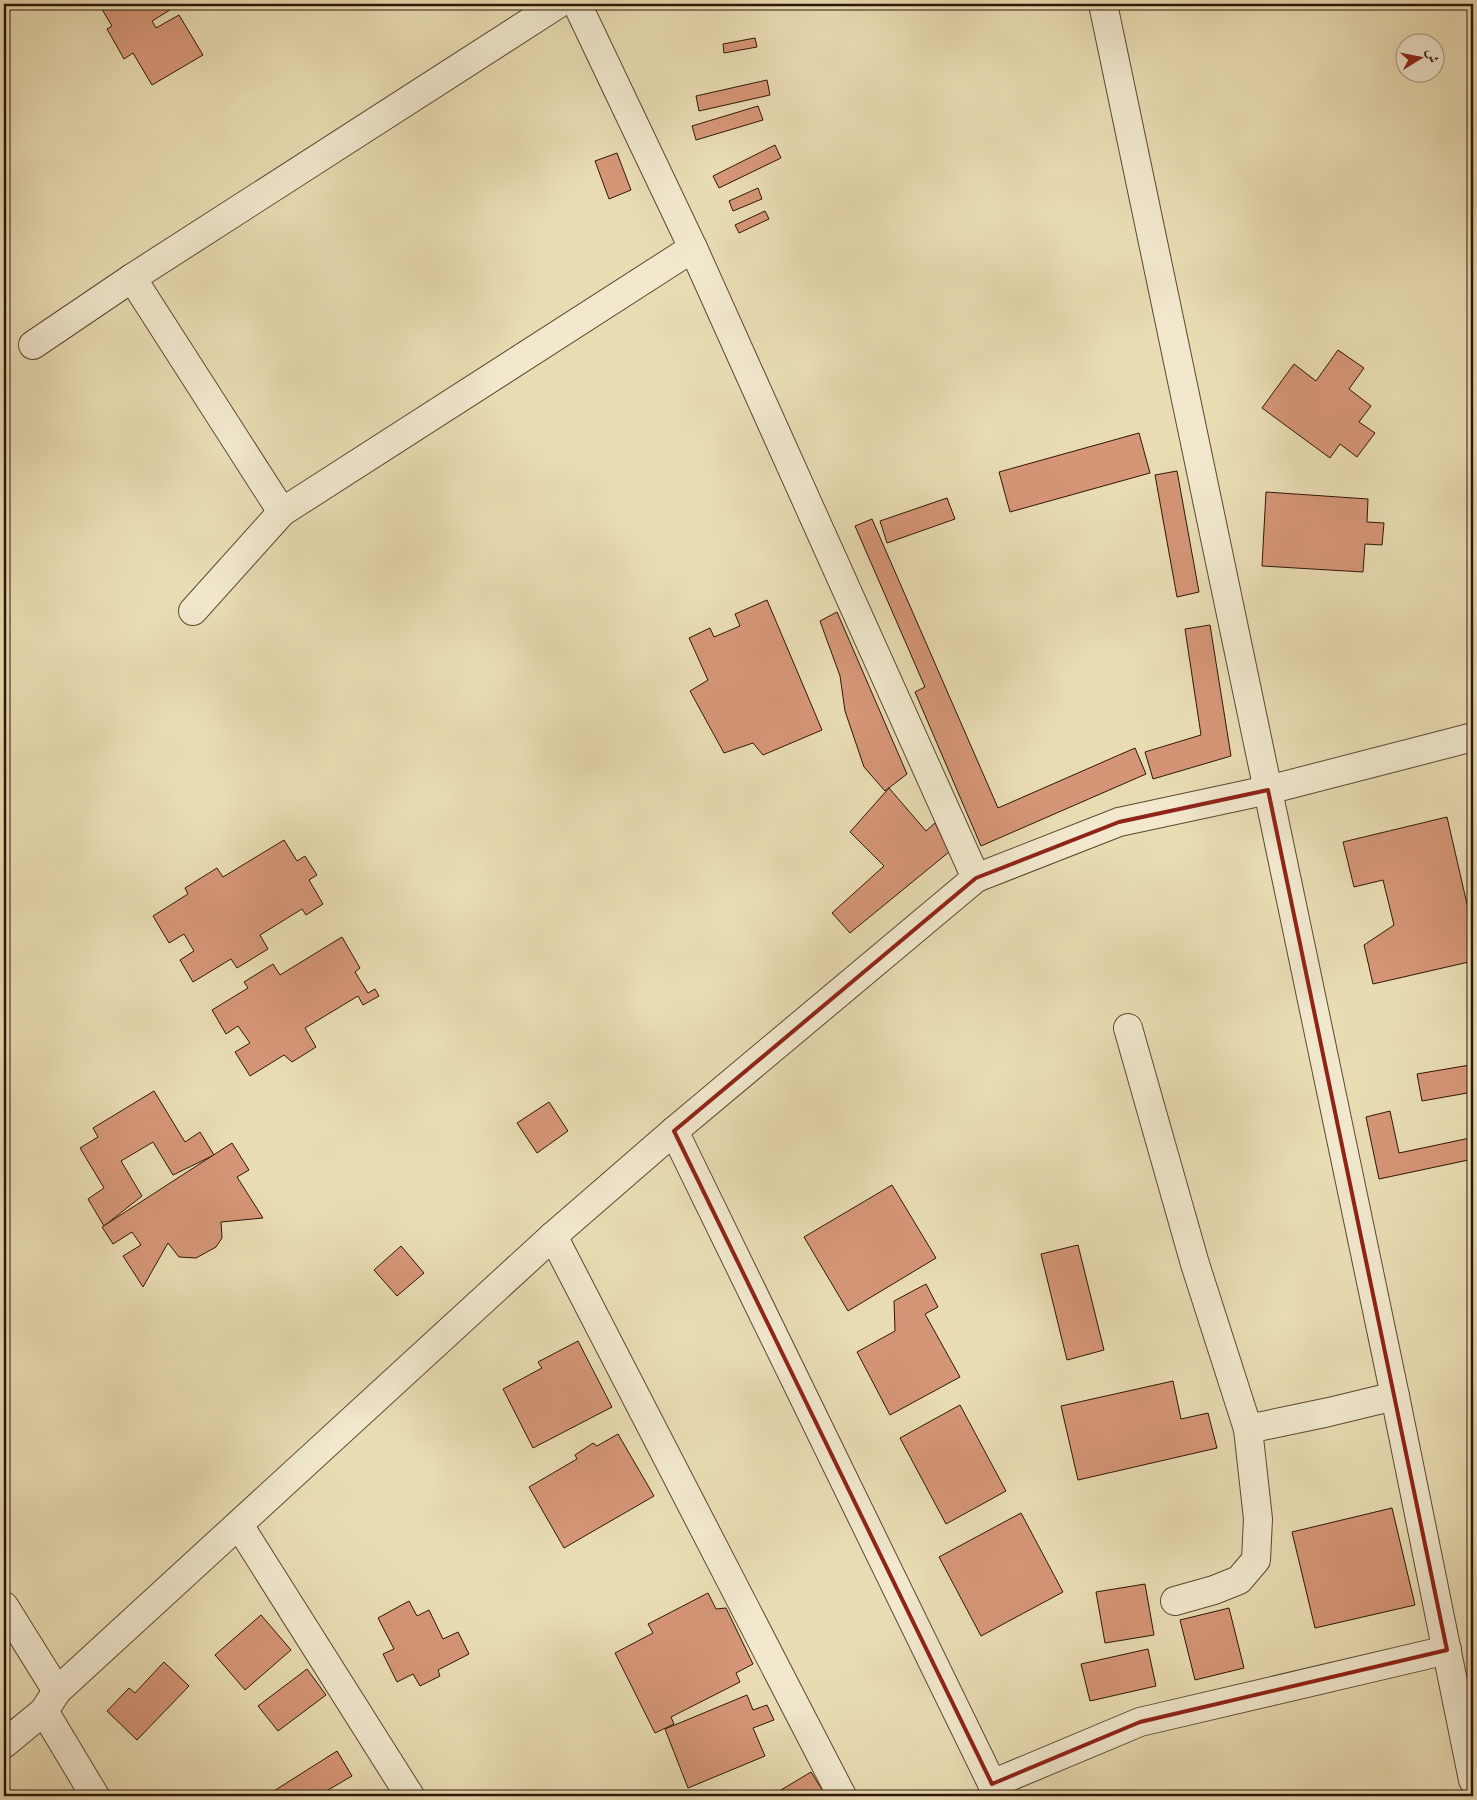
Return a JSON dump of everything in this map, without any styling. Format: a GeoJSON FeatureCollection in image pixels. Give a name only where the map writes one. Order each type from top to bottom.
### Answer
{"type":"FeatureCollection","features":[{"type":"Feature","properties":{"kind":"street"},"geometry":{"type":"LineString","coordinates":[[33,345],[132,278],[558,4]]}},
{"type":"Feature","properties":{"kind":"street"},"geometry":{"type":"LineString","coordinates":[[577,4],[693,248],[976,878]]}},
{"type":"Feature","properties":{"kind":"street"},"geometry":{"type":"LineString","coordinates":[[1103,4],[1395,1396],[1473,1780]]}},
{"type":"Feature","properties":{"kind":"street"},"geometry":{"type":"LineString","coordinates":[[193,611],[282,512],[693,248]]}},
{"type":"Feature","properties":{"kind":"street"},"geometry":{"type":"LineString","coordinates":[[132,278],[282,512]]}},
{"type":"Feature","properties":{"kind":"street"},"geometry":{"type":"LineString","coordinates":[[4,1744],[553,1236],[674,1131],[976,878],[1120,822],[1268,790],[1473,737]]}},
{"type":"Feature","properties":{"kind":"street"},"geometry":{"type":"LineString","coordinates":[[1128,1028],[1195,1264],[1248,1429],[1258,1519],[1256,1560],[1239,1580],[1214,1590],[1175,1600]]}},
{"type":"Feature","properties":{"kind":"street"},"geometry":{"type":"LineString","coordinates":[[674,1131],[995,1790],[1140,1722],[1447,1650]]}},
{"type":"Feature","properties":{"kind":"street"},"geometry":{"type":"LineString","coordinates":[[553,1236],[842,1796]]}},
{"type":"Feature","properties":{"kind":"street"},"geometry":{"type":"LineString","coordinates":[[1248,1429],[1395,1396]]}},
{"type":"Feature","properties":{"kind":"street"},"geometry":{"type":"LineString","coordinates":[[239,1525],[410,1796]]}},
{"type":"Feature","properties":{"kind":"street"},"geometry":{"type":"LineString","coordinates":[[4,1606],[95,1796]]}},
{"type":"Feature","properties":{"kind":"highlighted area"},"geometry":{"type":"Polygon","coordinates":[[[1268,790],[1447,1650],[1140,1722],[992,1784],[674,1131],[976,878],[1119,822],[1268,790]]]}},
{"type":"Feature","properties":{"kind":"building"},"geometry":{"type":"Polygon","coordinates":[[[103,4],[177,4],[152,21],[156,28],[179,15],[203,55],[152,85],[133,53],[124,59],[107,29],[112,26],[100,6],[103,4]]]}},
{"type":"Feature","properties":{"kind":"building"},"geometry":{"type":"Polygon","coordinates":[[[755,38],[757,47],[724,53],[723,44],[755,38]]]}},
{"type":"Feature","properties":{"kind":"building"},"geometry":{"type":"Polygon","coordinates":[[[767,80],[770,95],[699,111],[696,96],[767,80]]]}},
{"type":"Feature","properties":{"kind":"building"},"geometry":{"type":"Polygon","coordinates":[[[758,106],[763,120],[696,140],[692,126],[758,106]]]}},
{"type":"Feature","properties":{"kind":"building"},"geometry":{"type":"Polygon","coordinates":[[[775,145],[781,158],[719,188],[713,176],[775,145]]]}},
{"type":"Feature","properties":{"kind":"building"},"geometry":{"type":"Polygon","coordinates":[[[617,153],[631,190],[609,199],[595,161],[617,153]]]}},
{"type":"Feature","properties":{"kind":"building"},"geometry":{"type":"Polygon","coordinates":[[[758,188],[762,199],[733,211],[729,201],[758,188]]]}},
{"type":"Feature","properties":{"kind":"building"},"geometry":{"type":"Polygon","coordinates":[[[765,211],[769,219],[739,233],[735,225],[765,211]]]}},
{"type":"Feature","properties":{"kind":"building"},"geometry":{"type":"Polygon","coordinates":[[[1338,350],[1364,368],[1349,389],[1371,406],[1359,422],[1375,433],[1357,457],[1340,444],[1330,458],[1262,408],[1294,364],[1316,381],[1338,350]]]}},
{"type":"Feature","properties":{"kind":"building"},"geometry":{"type":"Polygon","coordinates":[[[1139,433],[1150,473],[1010,512],[999,472],[1139,433]]]}},
{"type":"Feature","properties":{"kind":"building"},"geometry":{"type":"Polygon","coordinates":[[[1177,471],[1199,592],[1177,597],[1155,475],[1177,471]]]}},
{"type":"Feature","properties":{"kind":"building"},"geometry":{"type":"Polygon","coordinates":[[[1266,492],[1368,499],[1367,522],[1384,523],[1382,545],[1365,544],[1363,572],[1262,566],[1266,492]]]}},
{"type":"Feature","properties":{"kind":"building"},"geometry":{"type":"Polygon","coordinates":[[[947,498],[955,519],[887,543],[880,521],[947,498]]]}},
{"type":"Feature","properties":{"kind":"building"},"geometry":{"type":"Polygon","coordinates":[[[872,519],[998,808],[1135,748],[1146,774],[981,846],[915,692],[925,687],[855,526],[872,519]]]}},
{"type":"Feature","properties":{"kind":"building"},"geometry":{"type":"Polygon","coordinates":[[[767,600],[822,730],[763,755],[753,743],[724,753],[690,691],[708,680],[689,638],[710,628],[714,637],[740,626],[735,614],[767,600]]]}},
{"type":"Feature","properties":{"kind":"building"},"geometry":{"type":"Polygon","coordinates":[[[837,612],[907,774],[885,791],[864,767],[845,711],[840,676],[820,621],[837,612]]]}},
{"type":"Feature","properties":{"kind":"building"},"geometry":{"type":"Polygon","coordinates":[[[1210,625],[1231,756],[1153,779],[1145,752],[1201,735],[1185,629],[1210,625]]]}},
{"type":"Feature","properties":{"kind":"building"},"geometry":{"type":"Polygon","coordinates":[[[889,788],[926,831],[935,823],[949,852],[850,933],[832,913],[884,866],[850,832],[889,788]]]}},
{"type":"Feature","properties":{"kind":"building"},"geometry":{"type":"Polygon","coordinates":[[[1447,817],[1473,930],[1473,961],[1373,984],[1364,945],[1394,925],[1383,880],[1354,887],[1343,842],[1447,817]]]}},
{"type":"Feature","properties":{"kind":"building"},"geometry":{"type":"Polygon","coordinates":[[[284,840],[297,861],[305,856],[317,875],[309,880],[323,904],[306,915],[302,909],[260,935],[268,949],[237,968],[231,959],[193,982],[180,960],[194,951],[184,934],[169,943],[153,916],[188,894],[185,888],[217,868],[223,877],[284,840]]]}},
{"type":"Feature","properties":{"kind":"building"},"geometry":{"type":"Polygon","coordinates":[[[342,937],[360,968],[355,972],[368,993],[375,989],[379,996],[363,1005],[358,996],[305,1028],[316,1047],[292,1062],[284,1055],[250,1076],[235,1052],[250,1043],[238,1026],[226,1034],[212,1010],[248,988],[244,982],[273,964],[280,975],[342,937]]]}},
{"type":"Feature","properties":{"kind":"building"},"geometry":{"type":"Polygon","coordinates":[[[1470,1065],[1473,1092],[1422,1101],[1417,1074],[1470,1065]]]}},
{"type":"Feature","properties":{"kind":"building"},"geometry":{"type":"Polygon","coordinates":[[[154,1091],[185,1142],[200,1132],[214,1155],[173,1175],[153,1142],[121,1161],[142,1196],[104,1226],[88,1199],[104,1188],[80,1148],[98,1137],[93,1128],[154,1091]]]}},
{"type":"Feature","properties":{"kind":"building"},"geometry":{"type":"Polygon","coordinates":[[[549,1102],[568,1131],[537,1153],[517,1123],[549,1102]]]}},
{"type":"Feature","properties":{"kind":"building"},"geometry":{"type":"Polygon","coordinates":[[[1390,1111],[1399,1153],[1470,1138],[1473,1159],[1379,1179],[1366,1117],[1390,1111]]]}},
{"type":"Feature","properties":{"kind":"building"},"geometry":{"type":"Polygon","coordinates":[[[232,1143],[249,1170],[237,1177],[263,1218],[221,1222],[222,1238],[216,1247],[196,1258],[179,1257],[168,1243],[143,1287],[123,1256],[141,1245],[132,1232],[113,1244],[102,1227],[232,1143]]]}},
{"type":"Feature","properties":{"kind":"building"},"geometry":{"type":"Polygon","coordinates":[[[892,1185],[936,1258],[848,1311],[804,1237],[892,1185]]]}},
{"type":"Feature","properties":{"kind":"building"},"geometry":{"type":"Polygon","coordinates":[[[1078,1245],[1104,1350],[1067,1360],[1041,1254],[1078,1245]]]}},
{"type":"Feature","properties":{"kind":"building"},"geometry":{"type":"Polygon","coordinates":[[[401,1246],[424,1273],[397,1296],[374,1270],[401,1246]]]}},
{"type":"Feature","properties":{"kind":"building"},"geometry":{"type":"Polygon","coordinates":[[[926,1284],[938,1307],[925,1314],[960,1377],[890,1415],[857,1352],[895,1331],[894,1301],[926,1284]]]}},
{"type":"Feature","properties":{"kind":"building"},"geometry":{"type":"Polygon","coordinates":[[[578,1341],[612,1407],[533,1448],[503,1389],[542,1368],[538,1362],[578,1341]]]}},
{"type":"Feature","properties":{"kind":"building"},"geometry":{"type":"Polygon","coordinates":[[[1173,1381],[1181,1419],[1208,1413],[1217,1448],[1078,1480],[1061,1406],[1173,1381]]]}},
{"type":"Feature","properties":{"kind":"building"},"geometry":{"type":"Polygon","coordinates":[[[960,1405],[1006,1491],[946,1524],[900,1438],[960,1405]]]}},
{"type":"Feature","properties":{"kind":"building"},"geometry":{"type":"Polygon","coordinates":[[[618,1434],[654,1496],[564,1548],[529,1487],[577,1459],[575,1455],[593,1443],[597,1446],[618,1434]]]}},
{"type":"Feature","properties":{"kind":"building"},"geometry":{"type":"Polygon","coordinates":[[[1392,1508],[1415,1605],[1315,1628],[1292,1532],[1392,1508]]]}},
{"type":"Feature","properties":{"kind":"building"},"geometry":{"type":"Polygon","coordinates":[[[1021,1513],[1063,1592],[981,1636],[939,1557],[1021,1513]]]}},
{"type":"Feature","properties":{"kind":"building"},"geometry":{"type":"Polygon","coordinates":[[[1145,1584],[1154,1635],[1105,1643],[1096,1592],[1145,1584]]]}},
{"type":"Feature","properties":{"kind":"building"},"geometry":{"type":"Polygon","coordinates":[[[708,1593],[716,1609],[726,1608],[753,1664],[736,1673],[740,1682],[671,1717],[674,1724],[655,1733],[615,1653],[653,1633],[648,1624],[708,1593]]]}},
{"type":"Feature","properties":{"kind":"building"},"geometry":{"type":"Polygon","coordinates":[[[409,1601],[417,1616],[429,1610],[443,1639],[458,1632],[469,1654],[438,1670],[440,1676],[420,1686],[413,1674],[397,1682],[383,1654],[394,1649],[378,1618],[409,1601]]]}},
{"type":"Feature","properties":{"kind":"building"},"geometry":{"type":"Polygon","coordinates":[[[1229,1608],[1244,1668],[1195,1680],[1180,1620],[1229,1608]]]}},
{"type":"Feature","properties":{"kind":"building"},"geometry":{"type":"Polygon","coordinates":[[[261,1615],[291,1650],[245,1690],[215,1655],[261,1615]]]}},
{"type":"Feature","properties":{"kind":"building"},"geometry":{"type":"Polygon","coordinates":[[[1148,1649],[1156,1686],[1090,1701],[1081,1664],[1148,1649]]]}},
{"type":"Feature","properties":{"kind":"building"},"geometry":{"type":"Polygon","coordinates":[[[164,1662],[189,1686],[137,1740],[107,1711],[129,1688],[135,1693],[164,1662]]]}},
{"type":"Feature","properties":{"kind":"building"},"geometry":{"type":"Polygon","coordinates":[[[307,1669],[326,1695],[278,1731],[258,1706],[307,1669]]]}},
{"type":"Feature","properties":{"kind":"building"},"geometry":{"type":"Polygon","coordinates":[[[747,1695],[753,1710],[767,1705],[774,1720],[753,1728],[765,1756],[688,1788],[665,1729],[747,1695]]]}},
{"type":"Feature","properties":{"kind":"building"},"geometry":{"type":"Polygon","coordinates":[[[337,1751],[352,1776],[318,1796],[266,1796],[337,1751]]]}},
{"type":"Feature","properties":{"kind":"building"},"geometry":{"type":"Polygon","coordinates":[[[811,1772],[826,1796],[771,1796],[811,1772]]]}}]}
